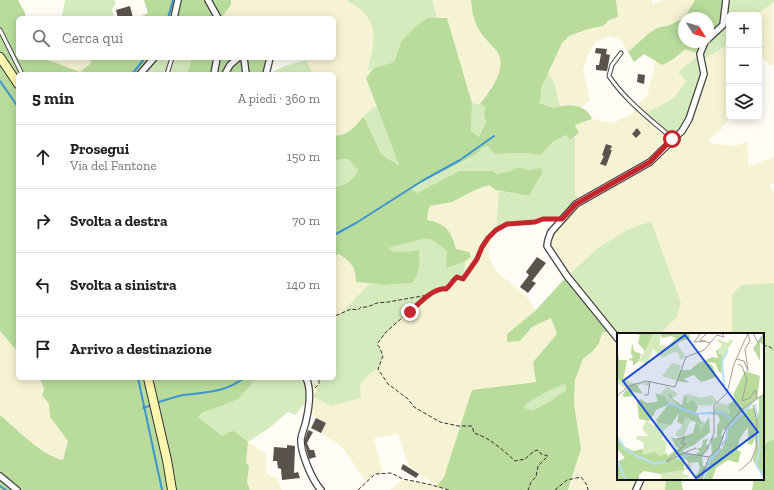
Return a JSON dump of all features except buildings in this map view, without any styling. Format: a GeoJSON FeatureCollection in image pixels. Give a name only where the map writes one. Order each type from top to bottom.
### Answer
{"type":"FeatureCollection","features":[{"type":"Feature","properties":{"kind":"main road"},"geometry":{"type":"LineString","coordinates":[[0,57],[16,81]]}},
{"type":"Feature","properties":{"kind":"main road"},"geometry":{"type":"LineString","coordinates":[[148,380],[167,460],[172,490]]}},
{"type":"Feature","properties":{"kind":"street"},"geometry":{"type":"LineString","coordinates":[[174,16],[178,0]]}},
{"type":"Feature","properties":{"kind":"street"},"geometry":{"type":"LineString","coordinates":[[208,0],[217,16]]}},
{"type":"Feature","properties":{"kind":"street"},"geometry":{"type":"LineString","coordinates":[[714,33],[723,25],[726,0]]}},
{"type":"Feature","properties":{"kind":"street"},"geometry":{"type":"LineString","coordinates":[[617,338],[567,276],[547,246],[548,240],[551,232],[576,204],[650,162],[672,139],[682,131],[689,119],[704,74],[700,54],[702,48]]}},
{"type":"Feature","properties":{"kind":"street"},"geometry":{"type":"LineString","coordinates":[[142,72],[152,60]]}},
{"type":"Feature","properties":{"kind":"street"},"geometry":{"type":"LineString","coordinates":[[214,72],[217,60]]}},
{"type":"Feature","properties":{"kind":"street"},"geometry":{"type":"LineString","coordinates":[[227,72],[230,65],[236,60]]}},
{"type":"Feature","properties":{"kind":"street"},"geometry":{"type":"LineString","coordinates":[[244,60],[246,72]]}},
{"type":"Feature","properties":{"kind":"street"},"geometry":{"type":"LineString","coordinates":[[266,72],[270,60]]}},
{"type":"Feature","properties":{"kind":"street"},"geometry":{"type":"LineString","coordinates":[[307,380],[309,388],[307,420],[301,437],[301,443],[304,457],[314,480],[321,490]]}},
{"type":"Feature","properties":{"kind":"street"},"geometry":{"type":"LineString","coordinates":[[0,476],[17,490]]}},
{"type":"Feature","properties":{"kind":"street"},"geometry":{"type":"LineString","coordinates":[[636,490],[641,480]]}},
{"type":"Feature","properties":{"kind":"lane"},"geometry":{"type":"LineString","coordinates":[[0,30],[21,72]]}},
{"type":"Feature","properties":{"kind":"lane"},"geometry":{"type":"LineString","coordinates":[[621,53],[612,65],[609,76],[644,114],[672,139]]}},
{"type":"Feature","properties":{"kind":"lane"},"geometry":{"type":"LineString","coordinates":[[168,72],[171,60]]}},
{"type":"Feature","properties":{"kind":"path"},"geometry":{"type":"LineString","coordinates":[[528,490],[531,482],[536,477],[538,466],[548,456],[541,454],[538,450],[534,451],[525,459],[515,461],[490,440],[474,433],[472,426],[458,426],[440,422],[414,406],[408,399],[388,384],[378,369],[383,356],[377,344],[386,332],[428,295],[441,288],[446,289],[457,277],[463,279],[477,259],[488,238],[496,230],[507,224],[535,222],[543,219],[562,219]]}},
{"type":"Feature","properties":{"kind":"path"},"geometry":{"type":"LineString","coordinates":[[336,316],[351,309],[358,310],[361,307],[367,308],[377,303],[428,295]]}},
{"type":"Feature","properties":{"kind":"path"},"geometry":{"type":"LineString","coordinates":[[764,345],[774,350]]}},
{"type":"Feature","properties":{"kind":"path"},"geometry":{"type":"LineString","coordinates":[[309,388],[312,390],[316,387],[319,384],[319,380]]}},
{"type":"Feature","properties":{"kind":"path"},"geometry":{"type":"LineString","coordinates":[[358,490],[375,474],[391,473],[403,479],[449,490]]}},
{"type":"Feature","properties":{"kind":"path"},"geometry":{"type":"LineString","coordinates":[[555,490],[567,480],[581,477],[587,485],[588,490]]}},
{"type":"Feature","properties":{"kind":"shaded area"},"geometry":{"type":"Polygon","coordinates":[[[231,0],[346,0],[359,8],[368,17],[373,29],[374,41],[368,68],[371,71],[366,78],[377,107],[372,108],[355,127],[348,132],[342,136],[336,136],[336,72],[312,72],[306,60],[336,60],[336,16],[223,16],[231,5],[231,0]]]}},
{"type":"Feature","properties":{"kind":"shaded area"},"geometry":{"type":"Polygon","coordinates":[[[432,0],[471,0],[474,19],[485,39],[500,58],[500,73],[480,104],[472,103],[447,18],[437,18],[432,0]]]}},
{"type":"Feature","properties":{"kind":"shaded area"},"geometry":{"type":"Polygon","coordinates":[[[616,0],[652,0],[652,4],[666,0],[695,0],[688,12],[678,12],[678,21],[670,25],[657,28],[628,52],[621,40],[610,36],[596,42],[587,56],[583,71],[590,100],[582,107],[572,105],[560,106],[554,82],[547,71],[562,43],[569,36],[588,29],[603,26],[609,20],[617,17],[616,0]]]}},
{"type":"Feature","properties":{"kind":"shaded area"},"geometry":{"type":"Polygon","coordinates":[[[773,2],[774,64],[771,66],[762,57],[762,12],[760,12],[773,2]]]}},
{"type":"Feature","properties":{"kind":"shaded area"},"geometry":{"type":"Polygon","coordinates":[[[726,46],[726,120],[728,120],[720,131],[708,140],[711,143],[734,146],[747,142],[749,166],[774,157],[774,183],[769,185],[774,193],[774,283],[741,285],[732,295],[732,333],[661,333],[677,317],[662,254],[651,221],[627,230],[598,248],[567,276],[550,250],[548,240],[567,212],[575,194],[575,137],[579,133],[575,125],[592,119],[613,123],[633,113],[636,106],[647,96],[656,61],[662,65],[678,57],[685,49],[700,54],[678,72],[686,81],[674,98],[644,114],[656,125],[701,61],[726,46]]]}},
{"type":"Feature","properties":{"kind":"shaded area"},"geometry":{"type":"Polygon","coordinates":[[[48,60],[91,60],[90,64],[80,72],[48,60]]]}},
{"type":"Feature","properties":{"kind":"shaded area"},"geometry":{"type":"Polygon","coordinates":[[[489,185],[499,191],[496,230],[493,233],[488,253],[496,271],[527,297],[536,310],[507,334],[507,342],[520,341],[532,327],[551,317],[557,334],[533,362],[536,382],[514,384],[437,486],[449,490],[390,490],[403,479],[435,485],[408,465],[398,434],[374,438],[383,474],[375,474],[366,482],[343,448],[321,433],[326,423],[316,418],[308,410],[306,380],[320,380],[316,393],[332,406],[360,398],[360,385],[368,375],[378,369],[380,348],[377,344],[386,332],[428,295],[450,285],[457,277],[463,279],[466,261],[471,257],[456,249],[453,236],[431,220],[427,220],[428,211],[430,206],[452,202],[475,190],[489,185]]]}},
{"type":"Feature","properties":{"kind":"shaded area"},"geometry":{"type":"Polygon","coordinates":[[[338,254],[352,264],[356,272],[356,282],[369,284],[336,319],[336,255],[338,254]]]}},
{"type":"Feature","properties":{"kind":"shaded area"},"geometry":{"type":"Polygon","coordinates":[[[0,331],[16,350],[16,380],[41,380],[44,389],[42,395],[49,404],[50,417],[68,441],[63,460],[57,459],[28,440],[0,415],[0,331]]]}},
{"type":"Feature","properties":{"kind":"shaded area"},"geometry":{"type":"Polygon","coordinates":[[[611,331],[617,338],[617,480],[666,480],[665,490],[569,490],[581,449],[574,404],[575,380],[583,359],[594,350],[602,333],[611,331]]]}},
{"type":"Feature","properties":{"kind":"shaded area"},"geometry":{"type":"Polygon","coordinates":[[[248,442],[266,454],[266,474],[277,478],[282,490],[250,490],[247,482],[249,466],[246,463],[248,442]]]}},
{"type":"Feature","properties":{"kind":"green space"},"geometry":{"type":"Polygon","coordinates":[[[0,0],[18,0],[26,16],[16,16],[16,60],[48,60],[80,72],[16,72],[16,350],[0,331],[0,0]]]}},
{"type":"Feature","properties":{"kind":"green space"},"geometry":{"type":"Polygon","coordinates":[[[65,0],[114,0],[116,3],[112,9],[114,16],[62,16],[65,0]]]}},
{"type":"Feature","properties":{"kind":"green space"},"geometry":{"type":"Polygon","coordinates":[[[144,0],[231,0],[231,5],[223,16],[142,16],[148,13],[144,0]]]}},
{"type":"Feature","properties":{"kind":"green space"},"geometry":{"type":"Polygon","coordinates":[[[347,0],[432,0],[437,18],[428,18],[401,42],[394,62],[374,68],[371,71],[368,69],[373,44],[373,29],[370,22],[360,9],[347,0]]]}},
{"type":"Feature","properties":{"kind":"green space"},"geometry":{"type":"Polygon","coordinates":[[[471,0],[616,0],[618,17],[609,20],[603,26],[588,29],[569,36],[562,43],[541,88],[539,103],[554,108],[570,105],[576,106],[586,110],[592,119],[575,125],[579,133],[570,140],[566,135],[553,142],[541,155],[526,153],[495,154],[488,146],[465,161],[410,188],[417,193],[459,171],[493,171],[497,174],[510,171],[517,167],[529,170],[540,168],[543,172],[529,196],[496,190],[489,185],[475,190],[452,202],[430,206],[427,220],[439,223],[447,229],[452,237],[456,249],[469,252],[471,257],[466,261],[447,268],[447,251],[436,242],[425,239],[408,242],[388,248],[399,252],[419,250],[418,272],[412,283],[384,285],[356,282],[355,272],[352,265],[339,254],[336,255],[336,186],[349,182],[358,170],[348,159],[336,160],[336,136],[347,133],[363,117],[380,152],[385,157],[399,165],[366,78],[374,68],[394,62],[401,42],[416,26],[428,18],[447,18],[472,103],[471,131],[479,137],[486,121],[484,116],[485,107],[480,104],[494,84],[500,70],[501,63],[495,49],[477,27],[471,0]]]}},
{"type":"Feature","properties":{"kind":"green space"},"geometry":{"type":"Polygon","coordinates":[[[695,0],[726,0],[723,25],[714,33],[714,12],[688,12],[695,0]]]}},
{"type":"Feature","properties":{"kind":"green space"},"geometry":{"type":"Polygon","coordinates":[[[726,0],[774,0],[774,2],[760,12],[726,12],[726,46],[701,61],[704,74],[689,119],[672,139],[644,114],[674,98],[686,81],[678,72],[700,54],[702,48],[714,48],[714,26],[726,0]]]}},
{"type":"Feature","properties":{"kind":"green space"},"geometry":{"type":"Polygon","coordinates":[[[678,21],[678,48],[702,48],[700,54],[685,49],[675,58],[662,65],[644,54],[634,62],[628,52],[657,28],[670,25],[678,21]]]}},
{"type":"Feature","properties":{"kind":"green space"},"geometry":{"type":"Polygon","coordinates":[[[91,60],[152,60],[142,72],[80,72],[90,64],[91,60]]]}},
{"type":"Feature","properties":{"kind":"green space"},"geometry":{"type":"Polygon","coordinates":[[[152,60],[191,60],[188,72],[142,72],[152,60]]]}},
{"type":"Feature","properties":{"kind":"green space"},"geometry":{"type":"Polygon","coordinates":[[[191,60],[270,60],[266,72],[188,72],[191,60]]]}},
{"type":"Feature","properties":{"kind":"green space"},"geometry":{"type":"Polygon","coordinates":[[[306,60],[312,72],[273,72],[282,67],[306,60]]]}},
{"type":"Feature","properties":{"kind":"green space"},"geometry":{"type":"Polygon","coordinates":[[[547,71],[554,82],[560,106],[554,108],[539,103],[541,88],[547,71]]]}},
{"type":"Feature","properties":{"kind":"green space"},"geometry":{"type":"Polygon","coordinates":[[[472,103],[480,104],[485,107],[484,116],[486,121],[479,137],[471,131],[472,103]]]}},
{"type":"Feature","properties":{"kind":"green space"},"geometry":{"type":"Polygon","coordinates":[[[377,107],[400,165],[385,157],[380,152],[363,117],[372,108],[377,107]]]}},
{"type":"Feature","properties":{"kind":"green space"},"geometry":{"type":"Polygon","coordinates":[[[566,135],[570,140],[575,137],[575,194],[580,202],[562,219],[543,219],[535,222],[506,225],[496,230],[499,191],[529,196],[540,178],[540,168],[529,170],[517,167],[510,171],[497,174],[493,171],[459,171],[417,193],[410,188],[466,161],[485,147],[488,146],[495,154],[526,153],[541,155],[553,142],[566,135]]]}},
{"type":"Feature","properties":{"kind":"green space"},"geometry":{"type":"Polygon","coordinates":[[[348,159],[358,170],[349,182],[336,186],[336,160],[348,159]]]}},
{"type":"Feature","properties":{"kind":"green space"},"geometry":{"type":"Polygon","coordinates":[[[651,221],[681,303],[677,317],[661,333],[617,333],[617,338],[567,276],[598,248],[627,230],[651,221]]]}},
{"type":"Feature","properties":{"kind":"green space"},"geometry":{"type":"Polygon","coordinates":[[[427,239],[434,241],[447,251],[447,268],[466,261],[463,279],[457,277],[446,289],[439,290],[421,302],[377,344],[383,356],[378,369],[368,375],[360,385],[361,398],[332,406],[312,396],[316,393],[320,380],[336,380],[336,319],[369,284],[384,285],[412,283],[414,280],[418,268],[419,251],[399,252],[388,248],[402,243],[427,239]]]}},
{"type":"Feature","properties":{"kind":"green space"},"geometry":{"type":"Polygon","coordinates":[[[567,276],[611,331],[602,333],[599,343],[594,350],[583,359],[575,380],[574,404],[581,449],[568,490],[449,490],[437,486],[444,477],[472,390],[536,382],[533,362],[557,334],[551,318],[532,327],[520,341],[507,342],[507,334],[536,310],[567,276]],[[565,384],[536,398],[524,408],[533,410],[566,391],[565,384]]]}},
{"type":"Feature","properties":{"kind":"green space"},"geometry":{"type":"Polygon","coordinates":[[[774,283],[774,439],[764,444],[764,333],[732,333],[732,295],[741,285],[774,283]]]}},
{"type":"Feature","properties":{"kind":"green space"},"geometry":{"type":"Polygon","coordinates":[[[41,380],[254,380],[238,399],[203,413],[198,417],[222,436],[233,430],[248,442],[246,463],[249,466],[247,482],[250,490],[0,490],[0,415],[47,454],[63,460],[68,441],[50,417],[49,404],[42,395],[44,389],[41,380]]]}},
{"type":"Feature","properties":{"kind":"green space"},"geometry":{"type":"Polygon","coordinates":[[[254,380],[306,380],[309,398],[295,415],[288,412],[268,429],[248,442],[233,430],[222,436],[198,417],[254,382],[254,380]]]}},
{"type":"Feature","properties":{"kind":"green space"},"geometry":{"type":"Polygon","coordinates":[[[565,384],[566,391],[549,402],[533,410],[524,408],[536,398],[565,384]]]}},
{"type":"Feature","properties":{"kind":"green space"},"geometry":{"type":"Polygon","coordinates":[[[774,439],[774,490],[752,490],[754,480],[764,480],[764,444],[774,439]]]}},
{"type":"Feature","properties":{"kind":"green space"},"geometry":{"type":"Polygon","coordinates":[[[666,480],[681,480],[683,490],[665,490],[666,480]]]}},
{"type":"Feature","properties":{"kind":"waterway"},"geometry":{"type":"LineString","coordinates":[[169,16],[173,0]]}},
{"type":"Feature","properties":{"kind":"waterway"},"geometry":{"type":"LineString","coordinates":[[134,72],[143,60]]}},
{"type":"Feature","properties":{"kind":"waterway"},"geometry":{"type":"LineString","coordinates":[[0,81],[16,104]]}},
{"type":"Feature","properties":{"kind":"waterway"},"geometry":{"type":"LineString","coordinates":[[336,234],[422,181],[460,160],[494,136]]}},
{"type":"Feature","properties":{"kind":"waterway"},"geometry":{"type":"LineString","coordinates":[[138,380],[162,490]]}},
{"type":"Feature","properties":{"kind":"waterway"},"geometry":{"type":"LineString","coordinates":[[156,403],[183,395],[222,389],[241,380]]}},
{"type":"Feature","properties":{"kind":"waterway"},"geometry":{"type":"LineString","coordinates":[[143,408],[152,405]]}},
{"type":"Feature","properties":{"kind":"waterway"},"geometry":{"type":"LineString","coordinates":[[0,486],[6,490]]}},
{"type":"Feature","properties":{"kind":"route"},"geometry":{"type":"LineString","coordinates":[[410,312],[428,295],[441,288],[446,289],[457,277],[463,279],[477,259],[488,238],[496,230],[507,224],[535,222],[551,218],[562,219],[576,204],[650,162],[672,139]]}}]}
